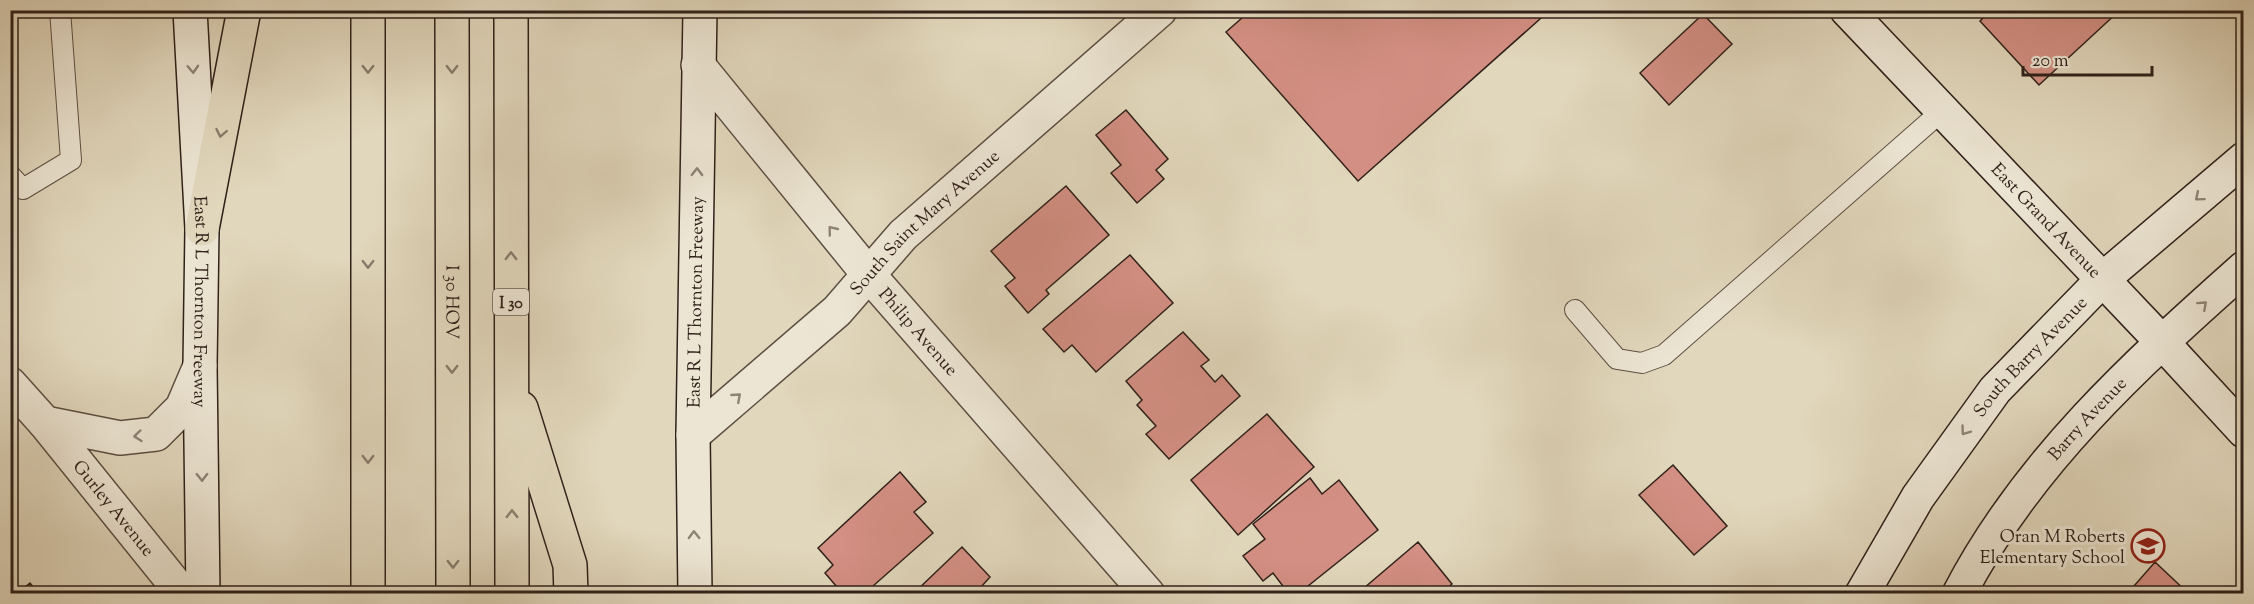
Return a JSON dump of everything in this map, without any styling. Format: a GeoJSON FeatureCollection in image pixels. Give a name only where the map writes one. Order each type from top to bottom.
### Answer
{"type":"FeatureCollection","features":[{"type":"Feature","properties":{"kind":"highway"},"geometry":{"type":"LineString","coordinates":[[202,229],[244,10]]}},
{"type":"Feature","properties":{"kind":"highway"},"geometry":{"type":"LineString","coordinates":[[368,10],[368,594]]}},
{"type":"Feature","properties":{"kind":"highway","name":"I 30 HOV"},"geometry":{"type":"LineString","coordinates":[[430,10],[431,594]]}},
{"type":"Feature","properties":{"kind":"highway","name":"I 30 HOV"},"geometry":{"type":"LineString","coordinates":[[452,10],[453,594]]}},
{"type":"Feature","properties":{"kind":"highway","name":"I 30"},"geometry":{"type":"LineString","coordinates":[[511,10],[512,594]]}},
{"type":"Feature","properties":{"kind":"highway"},"geometry":{"type":"LineString","coordinates":[[511,378],[570,565],[572,594]]}},
{"type":"Feature","properties":{"kind":"main road","name":"East R L Thornton Freeway"},"geometry":{"type":"LineString","coordinates":[[190,10],[202,229],[200,366],[203,594]]}},
{"type":"Feature","properties":{"kind":"main road","name":"East R L Thornton Freeway"},"geometry":{"type":"LineString","coordinates":[[694,594],[693,435],[700,10]]}},
{"type":"Feature","properties":{"kind":"main road","name":"South Saint Mary Avenue"},"geometry":{"type":"LineString","coordinates":[[693,435],[837,311],[903,235],[1160,10]]}},
{"type":"Feature","properties":{"kind":"main road","name":"East Grand Avenue"},"geometry":{"type":"LineString","coordinates":[[1854,13],[2244,431]]}},
{"type":"Feature","properties":{"kind":"main road","name":"Philip Avenue"},"geometry":{"type":"LineString","coordinates":[[698,65],[869,275],[1148,594]]}},
{"type":"Feature","properties":{"kind":"main road","name":"South Barry Avenue"},"geometry":{"type":"LineString","coordinates":[[1862,594],[1918,497],[1995,390],[2103,279],[2244,159]]}},
{"type":"Feature","properties":{"kind":"main road","name":"Barry Avenue"},"geometry":{"type":"LineString","coordinates":[[1959,594],[1980,553],[2019,495],[2116,384],[2244,268]]}},
{"type":"Feature","properties":{"kind":"main road","name":"Gurley Avenue"},"geometry":{"type":"LineString","coordinates":[[45,423],[120,438],[156,434],[182,408],[200,366]]}},
{"type":"Feature","properties":{"kind":"main road","name":"Gurley Avenue"},"geometry":{"type":"LineString","coordinates":[[10,384],[45,423],[183,594]]}},
{"type":"Feature","properties":{"kind":"lane"},"geometry":{"type":"LineString","coordinates":[[10,175],[23,189],[71,160],[60,10]]}},
{"type":"Feature","properties":{"kind":"lane"},"geometry":{"type":"LineString","coordinates":[[1575,310],[1617,358],[1642,363],[1664,355],[1943,111]]}},
{"type":"Feature","properties":{"kind":"building"},"geometry":{"type":"Polygon","coordinates":[[[1251,10],[1550,10],[1358,181],[1226,32],[1251,10]]]}},
{"type":"Feature","properties":{"kind":"building"},"geometry":{"type":"Polygon","coordinates":[[[1991,10],[2120,10],[2039,85],[1980,21],[1991,10]]]}},
{"type":"Feature","properties":{"kind":"building"},"geometry":{"type":"Polygon","coordinates":[[[1703,14],[1732,44],[1669,105],[1640,73],[1703,14]]]}},
{"type":"Feature","properties":{"kind":"building"},"geometry":{"type":"Polygon","coordinates":[[[1126,110],[1168,159],[1156,170],[1164,179],[1137,203],[1111,173],[1121,165],[1096,135],[1126,110]]]}},
{"type":"Feature","properties":{"kind":"building"},"geometry":{"type":"Polygon","coordinates":[[[1066,186],[1109,235],[1046,290],[1049,294],[1028,313],[1005,286],[1015,278],[991,251],[1066,186]]]}},
{"type":"Feature","properties":{"kind":"building"},"geometry":{"type":"Polygon","coordinates":[[[1130,255],[1173,303],[1096,372],[1072,345],[1064,352],[1043,329],[1130,255]]]}},
{"type":"Feature","properties":{"kind":"building"},"geometry":{"type":"Polygon","coordinates":[[[1183,332],[1209,360],[1201,366],[1215,382],[1222,375],[1240,396],[1169,459],[1146,434],[1156,426],[1137,405],[1142,400],[1126,381],[1183,332]]]}},
{"type":"Feature","properties":{"kind":"building"},"geometry":{"type":"Polygon","coordinates":[[[1267,414],[1314,467],[1238,535],[1191,480],[1267,414]]]}},
{"type":"Feature","properties":{"kind":"building"},"geometry":{"type":"Polygon","coordinates":[[[1673,465],[1727,526],[1694,555],[1639,495],[1673,465]]]}},
{"type":"Feature","properties":{"kind":"building"},"geometry":{"type":"Polygon","coordinates":[[[900,472],[926,502],[914,512],[933,533],[864,594],[855,591],[852,594],[843,594],[825,573],[833,565],[818,548],[900,472]]]}},
{"type":"Feature","properties":{"kind":"building"},"geometry":{"type":"Polygon","coordinates":[[[1310,478],[1322,494],[1339,480],[1378,530],[1298,594],[1289,594],[1273,573],[1263,581],[1243,556],[1265,539],[1253,524],[1310,478]]]}},
{"type":"Feature","properties":{"kind":"building"},"geometry":{"type":"Polygon","coordinates":[[[1418,542],[1452,584],[1441,594],[1357,594],[1418,542]]]}},
{"type":"Feature","properties":{"kind":"building"},"geometry":{"type":"Polygon","coordinates":[[[962,547],[990,577],[981,587],[987,594],[913,594],[962,547]]]}},
{"type":"Feature","properties":{"kind":"building"},"geometry":{"type":"Polygon","coordinates":[[[2155,562],[2189,594],[2127,594],[2155,562]]]}},
{"type":"Feature","properties":{"kind":"building"},"geometry":{"type":"Polygon","coordinates":[[[10,580],[20,591],[30,583],[39,594],[10,594],[10,580]]]}},
{"type":"Feature","properties":{"kind":"place","name":"Oran M Roberts Elementary School"},"geometry":{"type":"Point","coordinates":[2148,546]}}]}
